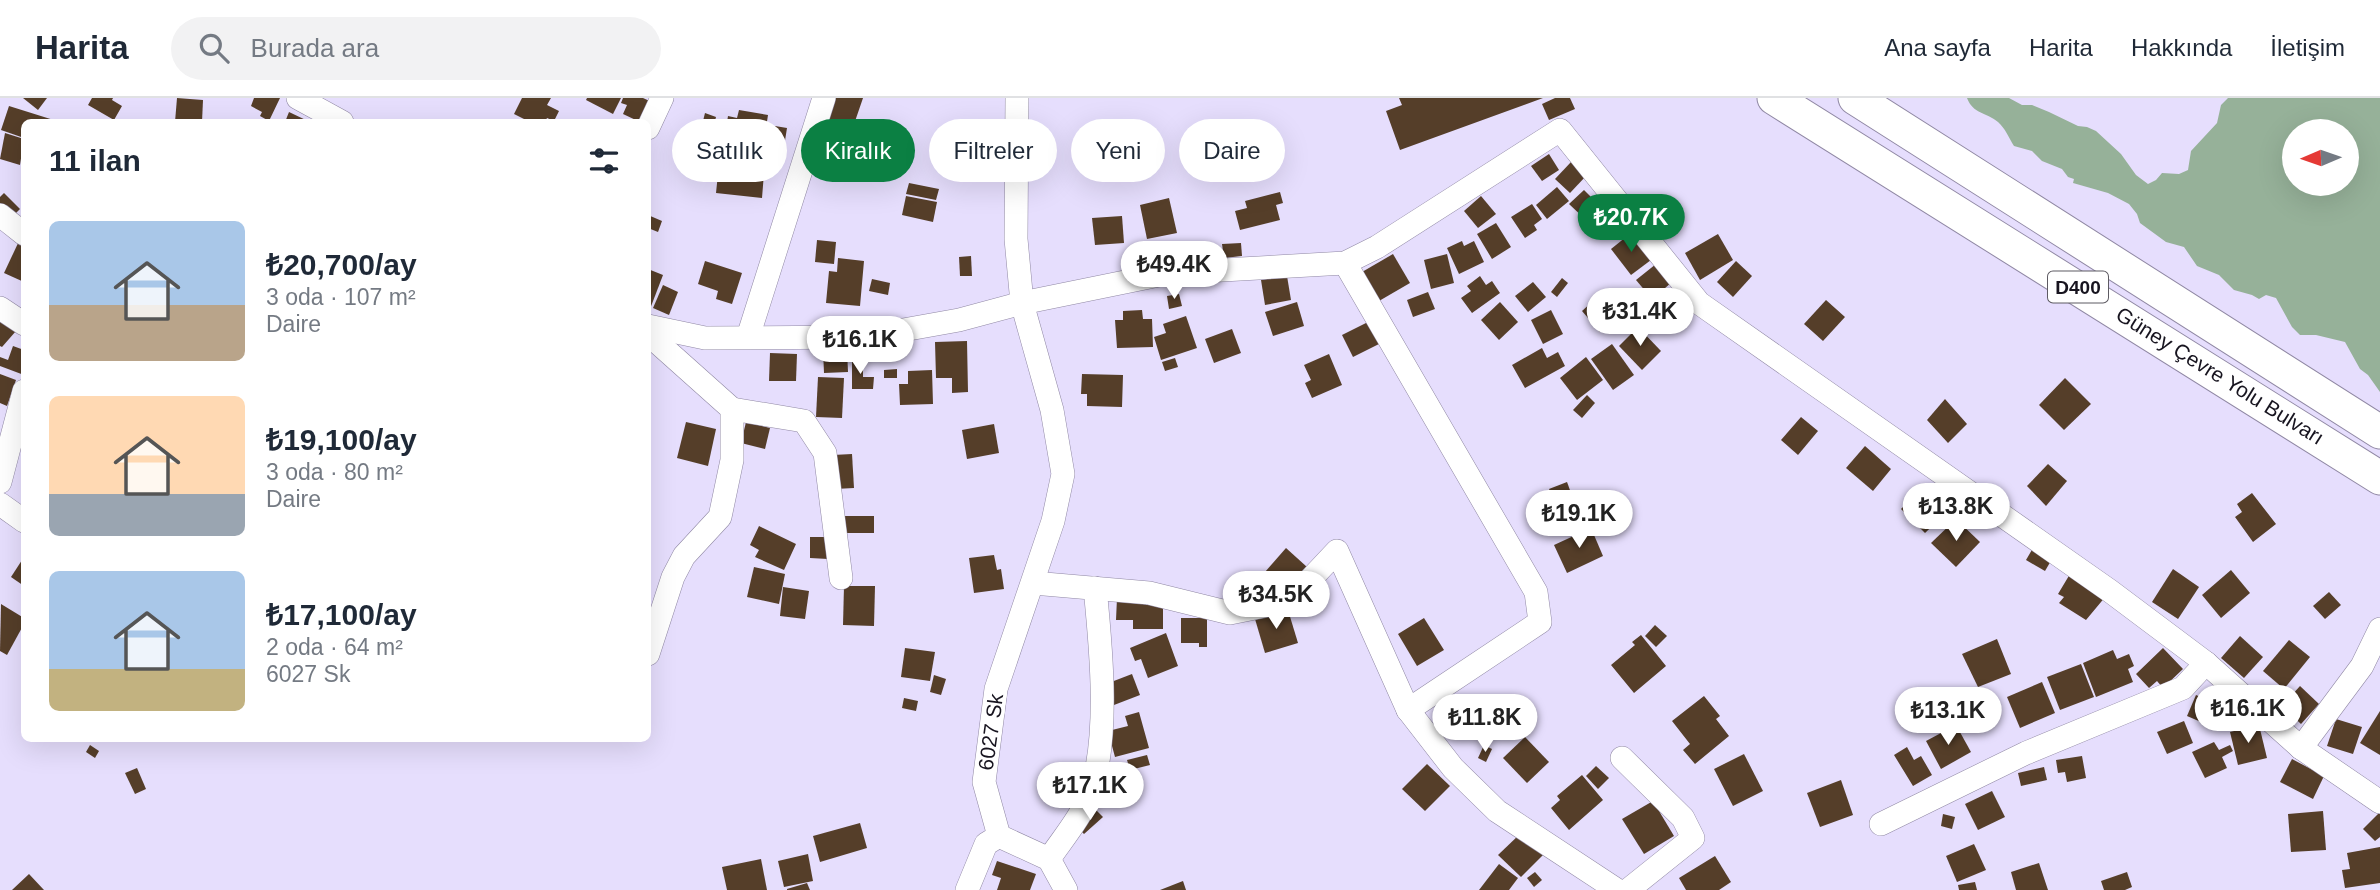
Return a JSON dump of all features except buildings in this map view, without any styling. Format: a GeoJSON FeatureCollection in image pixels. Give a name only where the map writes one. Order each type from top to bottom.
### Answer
{"type":"FeatureCollection","features":[{"type":"Feature","properties":{"kind":"highway","name":"Güney Çevre Yolu Bulvarı"},"geometry":{"type":"LineString","coordinates":[[1774,98],[2380,478]]}},
{"type":"Feature","properties":{"kind":"highway","name":"Güney Çevre Yolu Bulvarı"},"geometry":{"type":"LineString","coordinates":[[1855,98],[2380,432]]}},
{"type":"Feature","properties":{"kind":"street"},"geometry":{"type":"LineString","coordinates":[[298,98],[336,119]]}},
{"type":"Feature","properties":{"kind":"street"},"geometry":{"type":"LineString","coordinates":[[651,122],[662,98]]}},
{"type":"Feature","properties":{"kind":"street"},"geometry":{"type":"LineString","coordinates":[[748,337],[824,98]]}},
{"type":"Feature","properties":{"kind":"street","name":"6027 Sk"},"geometry":{"type":"LineString","coordinates":[[999,836],[984,782],[996,688],[1053,521],[1063,474],[1052,410],[1022,303],[1016,239],[1017,98]]}},
{"type":"Feature","properties":{"kind":"street"},"geometry":{"type":"LineString","coordinates":[[651,327],[705,338],[864,337],[959,320],[1022,303],[1169,273],[1345,262],[1377,247],[1560,130],[1699,303],[2110,591],[2206,663],[2301,748],[2380,802]]}},
{"type":"Feature","properties":{"kind":"street"},"geometry":{"type":"LineString","coordinates":[[0,215],[21,232]]}},
{"type":"Feature","properties":{"kind":"street"},"geometry":{"type":"LineString","coordinates":[[1345,262],[1536,592],[1540,622],[1408,710]]}},
{"type":"Feature","properties":{"kind":"street"},"geometry":{"type":"LineString","coordinates":[[0,308],[21,322]]}},
{"type":"Feature","properties":{"kind":"street"},"geometry":{"type":"LineString","coordinates":[[651,337],[732,409],[804,421],[825,453],[841,578]]}},
{"type":"Feature","properties":{"kind":"street"},"geometry":{"type":"LineString","coordinates":[[0,482],[21,402]]}},
{"type":"Feature","properties":{"kind":"street"},"geometry":{"type":"LineString","coordinates":[[651,645],[673,577],[684,556],[720,517],[732,460],[732,409]]}},
{"type":"Feature","properties":{"kind":"street"},"geometry":{"type":"LineString","coordinates":[[0,505],[21,519]]}},
{"type":"Feature","properties":{"kind":"street"},"geometry":{"type":"LineString","coordinates":[[1033,583],[1149,593],[1230,613],[1290,601],[1337,551],[1408,710],[1453,768],[1497,811],[1617,890]]}},
{"type":"Feature","properties":{"kind":"street"},"geometry":{"type":"LineString","coordinates":[[1049,859],[1087,801],[1099,753],[1102,662],[1095,588]]}},
{"type":"Feature","properties":{"kind":"street"},"geometry":{"type":"LineString","coordinates":[[2301,748],[2362,666],[2380,629]]}},
{"type":"Feature","properties":{"kind":"street"},"geometry":{"type":"LineString","coordinates":[[1881,824],[2026,753],[2183,688],[2206,663]]}},
{"type":"Feature","properties":{"kind":"street"},"geometry":{"type":"LineString","coordinates":[[1622,758],[1683,818],[1692,838],[1628,890]]}},
{"type":"Feature","properties":{"kind":"street"},"geometry":{"type":"LineString","coordinates":[[967,890],[986,844],[999,836],[1049,859],[1066,890]]}},
{"type":"Feature","properties":{"kind":"green space"},"geometry":{"type":"Polygon","coordinates":[[[1967,98],[2009,98],[2022,105],[2032,105],[2078,126],[2087,127],[2096,131],[2121,154],[2136,175],[2148,184],[2162,173],[2179,174],[2188,170],[2191,151],[2217,123],[2221,105],[2228,98],[2380,98],[2380,392],[2360,369],[2345,342],[2316,335],[2300,335],[2292,327],[2276,298],[2266,295],[2259,299],[2234,290],[2219,275],[2197,266],[2184,247],[2166,242],[2140,223],[2129,204],[2108,193],[2073,183],[2074,179],[2068,177],[2062,169],[2042,161],[2032,151],[2014,146],[1998,122],[1976,110],[1967,98]]]}}]}
